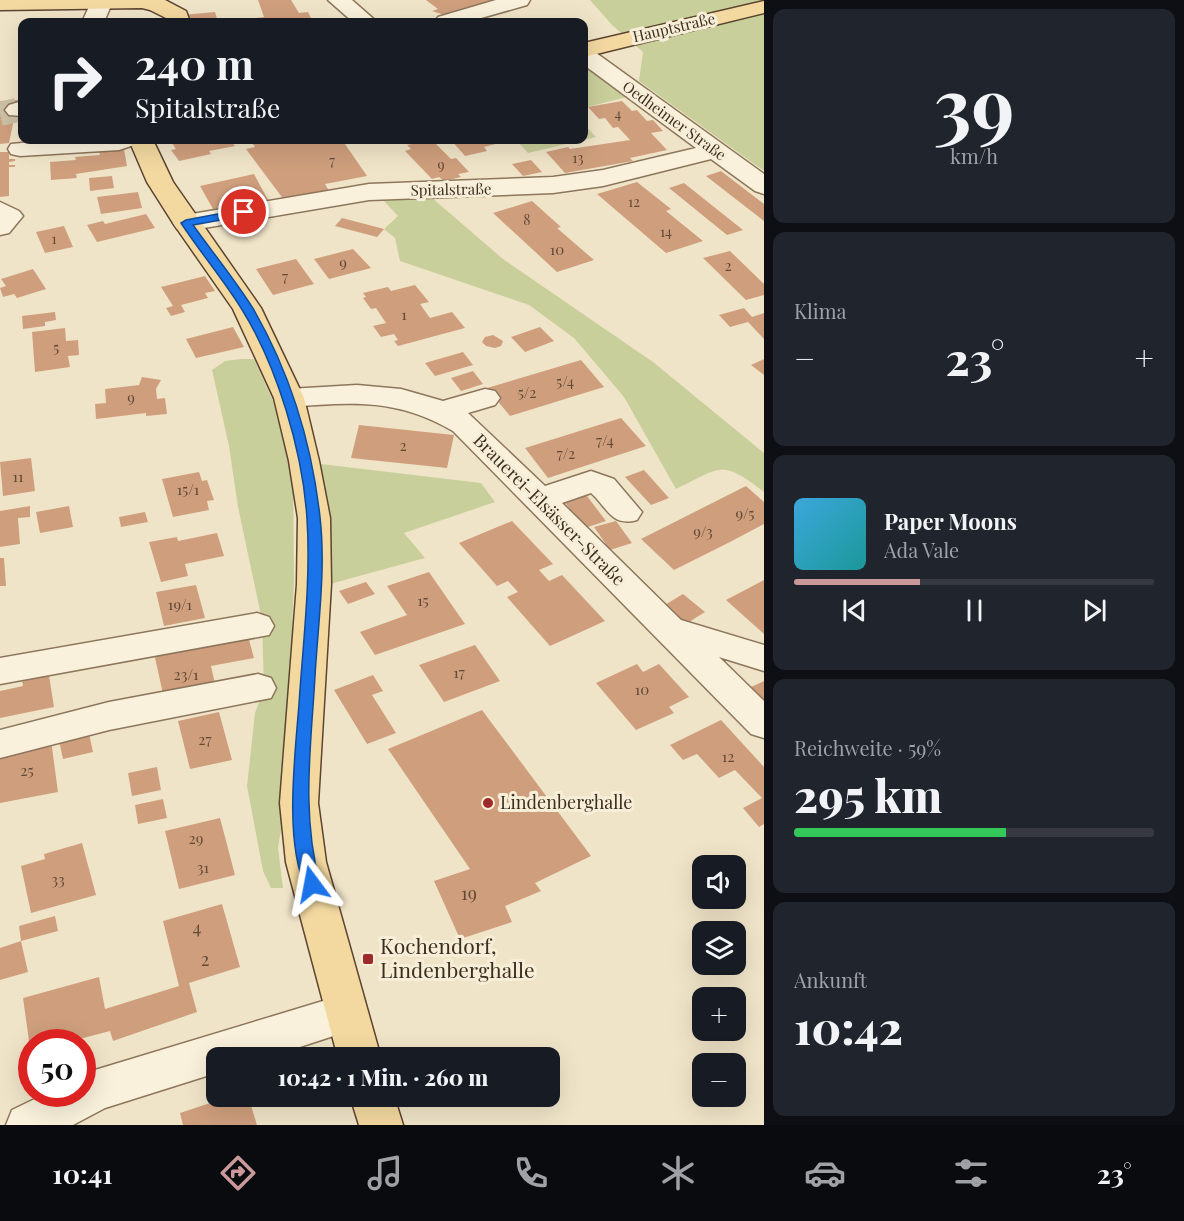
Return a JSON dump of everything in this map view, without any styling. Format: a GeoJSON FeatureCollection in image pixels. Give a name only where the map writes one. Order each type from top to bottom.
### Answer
{"type":"FeatureCollection","features":[{"type":"Feature","properties":{"kind":"main road"},"geometry":{"type":"LineString","coordinates":[[0,4],[102,1],[165,3],[178,18]]}},
{"type":"Feature","properties":{"kind":"main road","name":"Hauptstraße"},"geometry":{"type":"LineString","coordinates":[[588,49],[764,7]]}},
{"type":"Feature","properties":{"kind":"main road"},"geometry":{"type":"LineString","coordinates":[[143,144],[160,182],[247,309],[289,398],[304,461],[314,518],[314,584],[300,803],[306,862],[357,1047]]}},
{"type":"Feature","properties":{"kind":"main road"},"geometry":{"type":"LineString","coordinates":[[375,1107],[381,1125]]}},
{"type":"Feature","properties":{"kind":"street"},"geometry":{"type":"LineString","coordinates":[[339,0],[361,18]]}},
{"type":"Feature","properties":{"kind":"street"},"geometry":{"type":"LineString","coordinates":[[459,18],[519,0]]}},
{"type":"Feature","properties":{"kind":"street"},"geometry":{"type":"LineString","coordinates":[[95,18],[102,1]]}},
{"type":"Feature","properties":{"kind":"street","name":"Oedheimer Straße"},"geometry":{"type":"LineString","coordinates":[[588,58],[764,186]]}},
{"type":"Feature","properties":{"kind":"street"},"geometry":{"type":"LineString","coordinates":[[20,149],[102,144]]}},
{"type":"Feature","properties":{"kind":"street","name":"Spitalstraße"},"geometry":{"type":"LineString","coordinates":[[186,223],[369,192],[553,186],[603,178],[715,151]]}},
{"type":"Feature","properties":{"kind":"street","name":"Brauerei-Elsässer-Straße"},"geometry":{"type":"LineString","coordinates":[[289,398],[332,394],[368,394],[422,402],[444,411],[464,424],[764,724]]}},
{"type":"Feature","properties":{"kind":"street"},"geometry":{"type":"LineString","coordinates":[[444,411],[485,398]]}},
{"type":"Feature","properties":{"kind":"street"},"geometry":{"type":"LineString","coordinates":[[538,499],[591,482],[603,486],[626,512]]}},
{"type":"Feature","properties":{"kind":"street"},"geometry":{"type":"LineString","coordinates":[[0,671],[257,626]]}},
{"type":"Feature","properties":{"kind":"street"},"geometry":{"type":"LineString","coordinates":[[666,628],[764,658]]}},
{"type":"Feature","properties":{"kind":"street"},"geometry":{"type":"LineString","coordinates":[[0,744],[109,716],[258,688]]}},
{"type":"Feature","properties":{"kind":"street"},"geometry":{"type":"LineString","coordinates":[[28,1125],[95,1090],[346,1012]]}},
{"type":"Feature","properties":{"kind":"green space"},"geometry":{"type":"Polygon","coordinates":[[[590,0],[764,0],[764,171],[639,81],[643,52],[612,25],[590,0]]]}},
{"type":"Feature","properties":{"kind":"green space"},"geometry":{"type":"Polygon","coordinates":[[[588,58],[638,94],[588,107],[588,58]]]}},
{"type":"Feature","properties":{"kind":"green space"},"geometry":{"type":"Polygon","coordinates":[[[588,128],[596,137],[588,139],[588,128]]]}},
{"type":"Feature","properties":{"kind":"green space"},"geometry":{"type":"Polygon","coordinates":[[[520,144],[566,144],[528,153],[520,144]]]}},
{"type":"Feature","properties":{"kind":"green space"},"geometry":{"type":"Polygon","coordinates":[[[431,197],[503,259],[653,362],[764,453],[764,492],[739,475],[721,470],[676,489],[624,397],[574,338],[529,305],[400,261],[395,238],[384,229],[398,216],[383,200],[431,197]]]}},
{"type":"Feature","properties":{"kind":"green space"},"geometry":{"type":"Polygon","coordinates":[[[254,359],[274,403],[293,473],[294,581],[285,806],[278,848],[283,888],[271,888],[263,871],[247,786],[255,713],[264,689],[262,620],[212,370],[225,361],[254,359]]]}},
{"type":"Feature","properties":{"kind":"green space"},"geometry":{"type":"Polygon","coordinates":[[[321,464],[481,483],[495,502],[404,533],[425,558],[330,584],[328,514],[321,464]]]}},
{"type":"Feature","properties":{"kind":"building"},"geometry":{"type":"Polygon","coordinates":[[[258,0],[291,0],[299,13],[308,12],[311,18],[256,18],[264,17],[258,0]]]}},
{"type":"Feature","properties":{"kind":"building"},"geometry":{"type":"Polygon","coordinates":[[[426,0],[502,0],[447,16],[432,11],[438,9],[426,0]]]}},
{"type":"Feature","properties":{"kind":"building"},"geometry":{"type":"Polygon","coordinates":[[[215,12],[217,18],[184,18],[183,15],[215,12]]]}},
{"type":"Feature","properties":{"kind":"building"},"geometry":{"type":"Polygon","coordinates":[[[18,100],[9,143],[0,144],[0,101],[18,100]]]}},
{"type":"Feature","properties":{"kind":"building"},"geometry":{"type":"Polygon","coordinates":[[[622,101],[632,111],[637,110],[647,121],[653,120],[663,131],[651,133],[667,150],[630,158],[633,161],[565,173],[546,152],[568,147],[570,149],[630,140],[618,127],[613,128],[605,118],[599,119],[588,107],[622,101]]]}},
{"type":"Feature","properties":{"kind":"building"},"geometry":{"type":"Polygon","coordinates":[[[173,144],[233,144],[235,146],[209,151],[211,154],[179,161],[171,150],[176,149],[173,144]]]}},
{"type":"Feature","properties":{"kind":"building"},"geometry":{"type":"Polygon","coordinates":[[[253,144],[345,144],[367,176],[325,184],[329,191],[284,200],[246,149],[255,147],[253,144]]]}},
{"type":"Feature","properties":{"kind":"building"},"geometry":{"type":"Polygon","coordinates":[[[436,144],[451,159],[456,158],[469,172],[458,174],[461,177],[444,181],[439,177],[432,179],[405,151],[411,149],[407,145],[436,144]]]}},
{"type":"Feature","properties":{"kind":"building"},"geometry":{"type":"Polygon","coordinates":[[[454,144],[496,144],[484,147],[487,151],[465,156],[454,144]]]}},
{"type":"Feature","properties":{"kind":"building"},"geometry":{"type":"Polygon","coordinates":[[[124,149],[127,166],[76,174],[77,178],[51,180],[50,162],[76,160],[75,157],[100,155],[99,151],[124,149]]]}},
{"type":"Feature","properties":{"kind":"building"},"geometry":{"type":"Polygon","coordinates":[[[0,152],[9,152],[9,159],[15,159],[15,161],[9,162],[9,165],[15,165],[15,167],[9,167],[9,196],[0,197],[0,152]]]}},
{"type":"Feature","properties":{"kind":"building"},"geometry":{"type":"Polygon","coordinates":[[[531,160],[542,172],[523,176],[512,164],[531,160]]]}},
{"type":"Feature","properties":{"kind":"building"},"geometry":{"type":"Polygon","coordinates":[[[721,171],[764,204],[764,221],[706,176],[721,171]]]}},
{"type":"Feature","properties":{"kind":"building"},"geometry":{"type":"Polygon","coordinates":[[[254,174],[268,200],[213,209],[200,186],[254,174]]]}},
{"type":"Feature","properties":{"kind":"building"},"geometry":{"type":"Polygon","coordinates":[[[112,176],[114,188],[90,191],[89,178],[112,176]]]}},
{"type":"Feature","properties":{"kind":"building"},"geometry":{"type":"Polygon","coordinates":[[[637,182],[671,209],[666,211],[703,241],[666,253],[597,194],[637,182]]]}},
{"type":"Feature","properties":{"kind":"building"},"geometry":{"type":"Polygon","coordinates":[[[684,183],[743,230],[727,235],[669,188],[684,183]]]}},
{"type":"Feature","properties":{"kind":"building"},"geometry":{"type":"Polygon","coordinates":[[[138,192],[142,208],[101,214],[97,197],[138,192]]]}},
{"type":"Feature","properties":{"kind":"building"},"geometry":{"type":"Polygon","coordinates":[[[532,201],[561,227],[557,228],[594,260],[557,272],[493,213],[532,201]]]}},
{"type":"Feature","properties":{"kind":"building"},"geometry":{"type":"Polygon","coordinates":[[[146,214],[155,228],[97,242],[87,225],[103,221],[105,224],[146,214]]]}},
{"type":"Feature","properties":{"kind":"building"},"geometry":{"type":"Polygon","coordinates":[[[342,218],[384,229],[377,237],[335,226],[342,218]]]}},
{"type":"Feature","properties":{"kind":"building"},"geometry":{"type":"Polygon","coordinates":[[[64,226],[73,247],[45,253],[36,232],[64,226]]]}},
{"type":"Feature","properties":{"kind":"building"},"geometry":{"type":"Polygon","coordinates":[[[353,249],[371,268],[329,279],[314,259],[353,249]]]}},
{"type":"Feature","properties":{"kind":"building"},"geometry":{"type":"Polygon","coordinates":[[[730,251],[764,284],[764,295],[746,300],[703,258],[730,251]]]}},
{"type":"Feature","properties":{"kind":"building"},"geometry":{"type":"Polygon","coordinates":[[[296,259],[314,284],[273,295],[256,269],[296,259]]]}},
{"type":"Feature","properties":{"kind":"building"},"geometry":{"type":"Polygon","coordinates":[[[33,269],[46,289],[17,298],[14,294],[3,297],[0,288],[6,286],[1,279],[33,269]]]}},
{"type":"Feature","properties":{"kind":"building"},"geometry":{"type":"Polygon","coordinates":[[[205,276],[215,291],[205,293],[208,298],[181,305],[185,312],[171,316],[166,308],[173,306],[161,287],[205,276]]]}},
{"type":"Feature","properties":{"kind":"building"},"geometry":{"type":"Polygon","coordinates":[[[415,285],[429,302],[420,304],[430,318],[452,312],[465,328],[398,346],[394,341],[398,340],[394,334],[381,337],[373,326],[386,323],[376,308],[371,309],[363,298],[366,297],[363,293],[388,287],[391,291],[415,285]]]}},
{"type":"Feature","properties":{"kind":"building"},"geometry":{"type":"Polygon","coordinates":[[[744,308],[752,317],[764,313],[764,339],[748,322],[730,327],[719,315],[744,308]]]}},
{"type":"Feature","properties":{"kind":"building"},"geometry":{"type":"Polygon","coordinates":[[[55,312],[56,320],[45,322],[45,326],[23,329],[22,316],[55,312]]]}},
{"type":"Feature","properties":{"kind":"building"},"geometry":{"type":"Polygon","coordinates":[[[233,327],[244,347],[196,358],[186,339],[233,327]]]}},
{"type":"Feature","properties":{"kind":"building"},"geometry":{"type":"Polygon","coordinates":[[[540,327],[554,341],[525,352],[511,337],[540,327]]]}},
{"type":"Feature","properties":{"kind":"building"},"geometry":{"type":"Polygon","coordinates":[[[65,328],[66,341],[78,340],[79,355],[68,356],[70,367],[35,372],[32,332],[65,328]]]}},
{"type":"Feature","properties":{"kind":"building"},"geometry":{"type":"Polygon","coordinates":[[[493,335],[503,341],[501,346],[495,348],[486,346],[482,342],[485,337],[493,335]]]}},
{"type":"Feature","properties":{"kind":"building"},"geometry":{"type":"Polygon","coordinates":[[[463,352],[473,365],[435,376],[425,363],[463,352]]]}},
{"type":"Feature","properties":{"kind":"building"},"geometry":{"type":"Polygon","coordinates":[[[764,359],[764,375],[751,365],[764,359]]]}},
{"type":"Feature","properties":{"kind":"building"},"geometry":{"type":"Polygon","coordinates":[[[581,360],[604,387],[510,416],[487,388],[581,360]]]}},
{"type":"Feature","properties":{"kind":"building"},"geometry":{"type":"Polygon","coordinates":[[[473,371],[483,384],[461,391],[451,378],[473,371]]]}},
{"type":"Feature","properties":{"kind":"building"},"geometry":{"type":"Polygon","coordinates":[[[142,377],[161,380],[156,389],[157,399],[165,398],[167,414],[146,416],[146,413],[96,419],[95,404],[106,403],[105,389],[139,385],[142,377]]]}},
{"type":"Feature","properties":{"kind":"building"},"geometry":{"type":"Polygon","coordinates":[[[621,418],[646,446],[548,478],[525,448],[621,418]]]}},
{"type":"Feature","properties":{"kind":"building"},"geometry":{"type":"Polygon","coordinates":[[[359,425],[454,435],[447,468],[351,458],[359,425]]]}},
{"type":"Feature","properties":{"kind":"building"},"geometry":{"type":"Polygon","coordinates":[[[31,458],[35,491],[3,496],[0,462],[31,458]]]}},
{"type":"Feature","properties":{"kind":"building"},"geometry":{"type":"Polygon","coordinates":[[[644,470],[669,498],[651,505],[625,477],[644,470]]]}},
{"type":"Feature","properties":{"kind":"building"},"geometry":{"type":"Polygon","coordinates":[[[199,472],[202,481],[207,480],[214,500],[207,501],[209,510],[173,517],[162,479],[199,472]]]}},
{"type":"Feature","properties":{"kind":"building"},"geometry":{"type":"Polygon","coordinates":[[[746,486],[764,502],[764,524],[730,542],[674,570],[641,539],[746,486]]]}},
{"type":"Feature","properties":{"kind":"building"},"geometry":{"type":"Polygon","coordinates":[[[584,492],[606,521],[585,528],[562,499],[584,492]]]}},
{"type":"Feature","properties":{"kind":"building"},"geometry":{"type":"Polygon","coordinates":[[[30,506],[30,517],[18,518],[20,544],[0,547],[0,511],[30,506]]]}},
{"type":"Feature","properties":{"kind":"building"},"geometry":{"type":"Polygon","coordinates":[[[69,506],[73,527],[40,533],[36,512],[69,506]]]}},
{"type":"Feature","properties":{"kind":"building"},"geometry":{"type":"Polygon","coordinates":[[[145,512],[148,522],[121,527],[119,517],[145,512]]]}},
{"type":"Feature","properties":{"kind":"building"},"geometry":{"type":"Polygon","coordinates":[[[512,521],[553,564],[539,570],[549,581],[562,575],[605,621],[550,646],[507,597],[518,592],[508,581],[497,586],[459,543],[512,521]]]}},
{"type":"Feature","properties":{"kind":"building"},"geometry":{"type":"Polygon","coordinates":[[[616,521],[632,543],[610,550],[594,527],[616,521]]]}},
{"type":"Feature","properties":{"kind":"building"},"geometry":{"type":"Polygon","coordinates":[[[217,533],[224,556],[185,564],[188,576],[161,582],[149,542],[177,537],[178,541],[217,533]]]}},
{"type":"Feature","properties":{"kind":"building"},"geometry":{"type":"Polygon","coordinates":[[[0,558],[4,558],[6,586],[0,586],[0,558]]]}},
{"type":"Feature","properties":{"kind":"building"},"geometry":{"type":"Polygon","coordinates":[[[429,572],[465,624],[375,655],[360,632],[407,615],[387,586],[429,572]]]}},
{"type":"Feature","properties":{"kind":"building"},"geometry":{"type":"Polygon","coordinates":[[[764,580],[764,634],[726,600],[764,580]]]}},
{"type":"Feature","properties":{"kind":"building"},"geometry":{"type":"Polygon","coordinates":[[[366,582],[375,594],[348,604],[339,591],[366,582]]]}},
{"type":"Feature","properties":{"kind":"building"},"geometry":{"type":"Polygon","coordinates":[[[196,585],[205,618],[164,626],[156,592],[196,585]]]}},
{"type":"Feature","properties":{"kind":"building"},"geometry":{"type":"Polygon","coordinates":[[[683,594],[705,612],[689,622],[676,617],[663,606],[683,594]]]}},
{"type":"Feature","properties":{"kind":"building"},"geometry":{"type":"Polygon","coordinates":[[[248,636],[254,658],[211,666],[215,684],[163,694],[154,653],[248,636]]]}},
{"type":"Feature","properties":{"kind":"building"},"geometry":{"type":"Polygon","coordinates":[[[475,645],[500,681],[444,702],[419,665],[475,645]]]}},
{"type":"Feature","properties":{"kind":"building"},"geometry":{"type":"Polygon","coordinates":[[[47,663],[54,707],[0,718],[0,691],[23,686],[20,668],[47,663]]]}},
{"type":"Feature","properties":{"kind":"building"},"geometry":{"type":"Polygon","coordinates":[[[637,664],[643,672],[659,664],[689,697],[669,707],[674,713],[636,730],[596,683],[637,664]]]}},
{"type":"Feature","properties":{"kind":"building"},"geometry":{"type":"Polygon","coordinates":[[[373,675],[383,691],[372,695],[396,733],[367,744],[334,690],[373,675]]]}},
{"type":"Feature","properties":{"kind":"building"},"geometry":{"type":"Polygon","coordinates":[[[764,681],[764,700],[751,687],[764,681]]]}},
{"type":"Feature","properties":{"kind":"building","name":"Lindenberghalle"},"geometry":{"type":"Polygon","coordinates":[[[482,710],[591,856],[535,883],[541,891],[505,906],[512,922],[460,939],[434,881],[470,869],[388,749],[482,710]]]}},
{"type":"Feature","properties":{"kind":"building"},"geometry":{"type":"Polygon","coordinates":[[[219,712],[232,760],[190,769],[178,721],[219,712]]]}},
{"type":"Feature","properties":{"kind":"building"},"geometry":{"type":"Polygon","coordinates":[[[721,720],[764,767],[764,824],[759,827],[743,808],[762,798],[735,770],[719,778],[697,754],[683,760],[670,745],[721,720]]]}},
{"type":"Feature","properties":{"kind":"building"},"geometry":{"type":"Polygon","coordinates":[[[88,729],[93,752],[63,759],[58,736],[88,729]]]}},
{"type":"Feature","properties":{"kind":"building"},"geometry":{"type":"Polygon","coordinates":[[[51,740],[58,792],[0,803],[0,750],[51,740]]]}},
{"type":"Feature","properties":{"kind":"building"},"geometry":{"type":"Polygon","coordinates":[[[157,767],[161,790],[132,796],[128,773],[157,767]]]}},
{"type":"Feature","properties":{"kind":"building"},"geometry":{"type":"Polygon","coordinates":[[[163,799],[167,818],[138,824],[135,805],[163,799]]]}},
{"type":"Feature","properties":{"kind":"building"},"geometry":{"type":"Polygon","coordinates":[[[220,818],[235,875],[179,889],[165,831],[220,818]]]}},
{"type":"Feature","properties":{"kind":"building"},"geometry":{"type":"Polygon","coordinates":[[[82,843],[96,895],[31,913],[21,866],[45,859],[44,854],[82,843]]]}},
{"type":"Feature","properties":{"kind":"building"},"geometry":{"type":"Polygon","coordinates":[[[222,904],[240,967],[189,983],[197,1012],[113,1041],[110,1031],[96,1035],[96,1029],[27,1029],[23,998],[99,977],[105,1009],[179,986],[163,921],[222,904]]]}},
{"type":"Feature","properties":{"kind":"building"},"geometry":{"type":"Polygon","coordinates":[[[55,916],[58,931],[21,941],[19,926],[55,916]]]}},
{"type":"Feature","properties":{"kind":"building"},"geometry":{"type":"Polygon","coordinates":[[[21,941],[28,972],[0,980],[0,948],[21,941]]]}},
{"type":"Feature","properties":{"kind":"building"},"geometry":{"type":"Polygon","coordinates":[[[206,1104],[206,1107],[251,1107],[257,1125],[183,1125],[180,1113],[206,1104]]]}},
{"type":"Feature","properties":{"kind":"tunnel"},"geometry":{"type":"LineString","coordinates":[[0,114],[17,110]]}},
{"type":"Feature","properties":{"kind":"place","name":"Lindenberghalle"},"geometry":{"type":"Point","coordinates":[488,803]}},
{"type":"Feature","properties":{"kind":"place","name":"Kochendorf, Lindenberghalle"},"geometry":{"type":"Point","coordinates":[368,959]}},
{"type":"Feature","properties":{"kind":"route"},"geometry":{"type":"LineString","coordinates":[[244,212],[186,223],[247,309],[260,332],[289,398],[304,461],[314,518],[314,584],[300,767],[300,803],[306,862],[312,884]]}}]}
